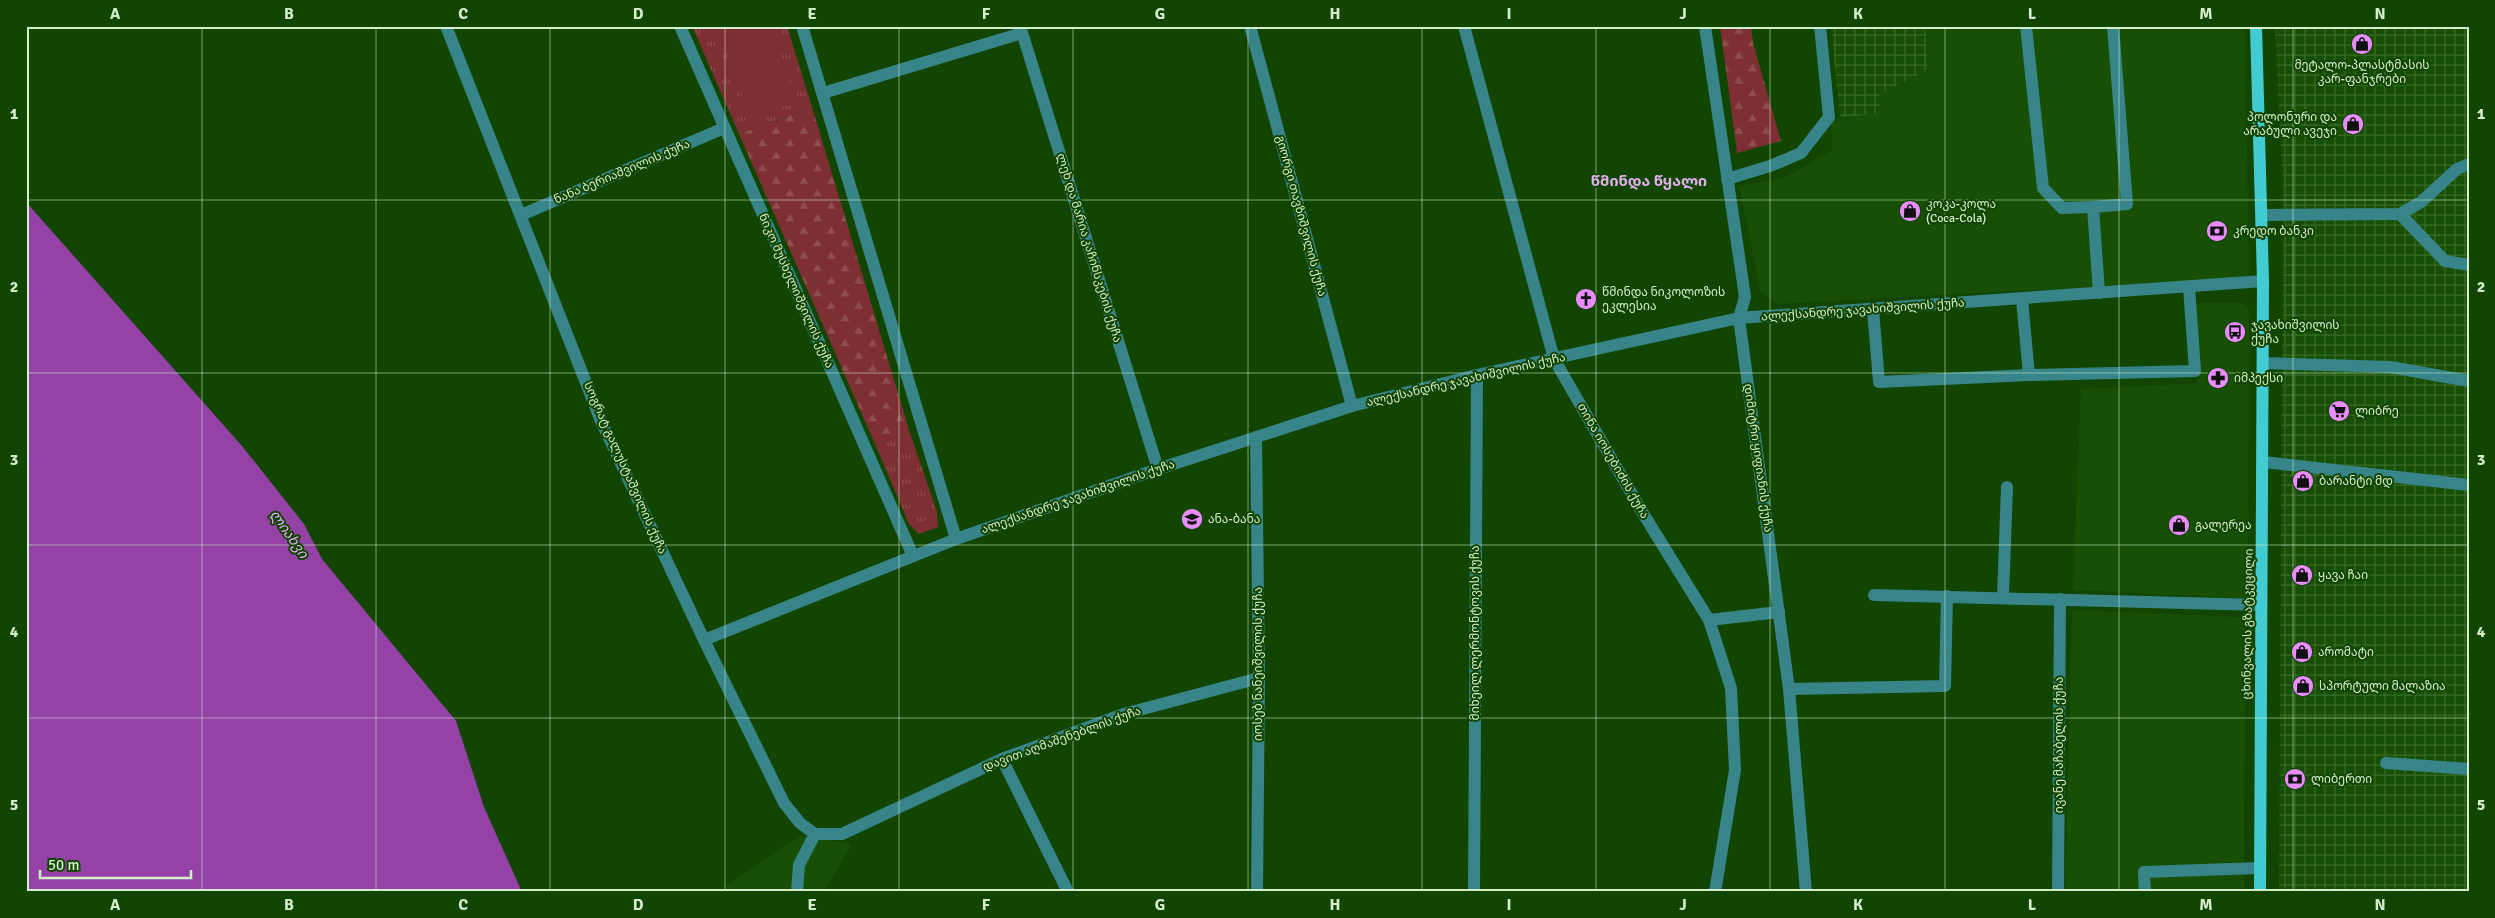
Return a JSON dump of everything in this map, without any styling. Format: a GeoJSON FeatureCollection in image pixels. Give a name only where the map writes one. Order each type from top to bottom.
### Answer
{"type":"FeatureCollection","features":[{"type":"Feature","properties":{"kind":"main road","name":"ცხინვალის გზატკეცილი"},"geometry":{"type":"LineString","coordinates":[[2256,26],[2263,215],[2264,462],[2261,605],[2260,892]]}},
{"type":"Feature","properties":{"kind":"street","name":"სოგრატ გალუსტაშვილის ქუჩა"},"geometry":{"type":"LineString","coordinates":[[446,26],[601,421],[704,640],[784,802],[800,823],[815,834]]}},
{"type":"Feature","properties":{"kind":"street","name":"ნიკო მუსხელიშვილის ქუჩა"},"geometry":{"type":"LineString","coordinates":[[680,26],[912,556]]}},
{"type":"Feature","properties":{"kind":"street"},"geometry":{"type":"LineString","coordinates":[[802,26],[956,539]]}},
{"type":"Feature","properties":{"kind":"street","name":"გიორგი თავზიშვილის ქუჩა"},"geometry":{"type":"LineString","coordinates":[[1250,26],[1352,406]]}},
{"type":"Feature","properties":{"kind":"street","name":"თინა იოსებიძის ქუჩა"},"geometry":{"type":"LineString","coordinates":[[1464,26],[1554,359],[1644,515],[1709,620],[1731,688],[1735,770],[1715,892]]}},
{"type":"Feature","properties":{"kind":"street","name":"დიმიტრი ყიფიანის ქუჩა"},"geometry":{"type":"LineString","coordinates":[[1705,26],[1745,297],[1739,318],[1789,689],[1806,892]]}},
{"type":"Feature","properties":{"kind":"street"},"geometry":{"type":"LineString","coordinates":[[1727,179],[1770,166],[1802,153],[1830,117],[1820,26]]}},
{"type":"Feature","properties":{"kind":"street"},"geometry":{"type":"LineString","coordinates":[[2026,26],[2043,188],[2062,208],[2128,204],[2113,26]]}},
{"type":"Feature","properties":{"kind":"street"},"geometry":{"type":"LineString","coordinates":[[823,93],[1021,29]]}},
{"type":"Feature","properties":{"kind":"street","name":"ლეხ და მარია კაჩინსკების ქუჩა"},"geometry":{"type":"LineString","coordinates":[[1021,29],[1158,469]]}},
{"type":"Feature","properties":{"kind":"street","name":"ნანა ბერიაშვილის ქუჩა"},"geometry":{"type":"LineString","coordinates":[[521,215],[724,128]]}},
{"type":"Feature","properties":{"kind":"street"},"geometry":{"type":"LineString","coordinates":[[2263,215],[2400,214],[2421,202],[2457,170],[2469,164]]}},
{"type":"Feature","properties":{"kind":"street"},"geometry":{"type":"LineString","coordinates":[[2094,207],[2099,293]]}},
{"type":"Feature","properties":{"kind":"street"},"geometry":{"type":"LineString","coordinates":[[2400,214],[2445,261],[2469,264]]}},
{"type":"Feature","properties":{"kind":"street","name":"ალექსანდრე ჯავახიშვილის ქუჩა"},"geometry":{"type":"LineString","coordinates":[[704,640],[956,539],[1158,469],[1352,406],[1477,374],[1739,318],[2263,281]]}},
{"type":"Feature","properties":{"kind":"street"},"geometry":{"type":"LineString","coordinates":[[1873,310],[1879,382],[2029,374],[2194,372],[2189,286]]}},
{"type":"Feature","properties":{"kind":"street"},"geometry":{"type":"LineString","coordinates":[[2022,299],[2029,374]]}},
{"type":"Feature","properties":{"kind":"street"},"geometry":{"type":"LineString","coordinates":[[2263,363],[2390,367],[2469,381]]}},
{"type":"Feature","properties":{"kind":"street","name":"მიხეილ ლერმონტოვის ქუჩა"},"geometry":{"type":"LineString","coordinates":[[1474,892],[1477,374]]}},
{"type":"Feature","properties":{"kind":"street","name":"იოსებ ნანეიშვილის ქუჩა"},"geometry":{"type":"LineString","coordinates":[[1256,437],[1260,678],[1257,892]]}},
{"type":"Feature","properties":{"kind":"street"},"geometry":{"type":"LineString","coordinates":[[2264,462],[2469,485]]}},
{"type":"Feature","properties":{"kind":"street"},"geometry":{"type":"LineString","coordinates":[[2003,597],[2007,487]]}},
{"type":"Feature","properties":{"kind":"street"},"geometry":{"type":"LineString","coordinates":[[1874,595],[2060,598],[2261,605]]}},
{"type":"Feature","properties":{"kind":"street"},"geometry":{"type":"LineString","coordinates":[[1789,689],[1945,686],[1947,596]]}},
{"type":"Feature","properties":{"kind":"street","name":"ივანე მაჩაბელის ქუჩა"},"geometry":{"type":"LineString","coordinates":[[2058,892],[2060,598]]}},
{"type":"Feature","properties":{"kind":"street"},"geometry":{"type":"LineString","coordinates":[[1709,620],[1779,612]]}},
{"type":"Feature","properties":{"kind":"street","name":"დავით აღმაშენებლის ქუჩა"},"geometry":{"type":"LineString","coordinates":[[815,834],[842,834],[1002,759],[1124,714],[1260,678]]}},
{"type":"Feature","properties":{"kind":"street"},"geometry":{"type":"LineString","coordinates":[[1002,759],[1068,892]]}},
{"type":"Feature","properties":{"kind":"street"},"geometry":{"type":"LineString","coordinates":[[2386,763],[2469,769]]}},
{"type":"Feature","properties":{"kind":"street"},"geometry":{"type":"LineString","coordinates":[[797,892],[799,865],[815,834]]}},
{"type":"Feature","properties":{"kind":"street"},"geometry":{"type":"LineString","coordinates":[[2144,892],[2144,872],[2260,868]]}},
{"type":"Feature","properties":{"kind":"shaded area"},"geometry":{"type":"Polygon","coordinates":[[[1831,26],[1925,26],[1928,70],[1879,94],[1880,113],[1840,118],[1831,26]]]}},
{"type":"Feature","properties":{"kind":"shaded area"},"geometry":{"type":"Polygon","coordinates":[[[1925,26],[2245,26],[2249,278],[1776,304],[1760,290],[1739,186],[1786,177],[1832,150],[1831,119],[1880,113],[1879,94],[1928,70],[1925,26]]]}},
{"type":"Feature","properties":{"kind":"shaded area"},"geometry":{"type":"Polygon","coordinates":[[[2275,26],[2469,26],[2469,892],[2279,892],[2283,190],[2275,26]]]}},
{"type":"Feature","properties":{"kind":"shaded area"},"geometry":{"type":"Polygon","coordinates":[[[2195,303],[2242,303],[2249,309],[2248,598],[2073,590],[2081,389],[2197,383],[2195,303]]]}},
{"type":"Feature","properties":{"kind":"shaded area"},"geometry":{"type":"Polygon","coordinates":[[[2072,610],[2239,617],[2245,625],[2244,892],[2065,892],[2072,610]]]}},
{"type":"Feature","properties":{"kind":"shaded area"},"geometry":{"type":"Polygon","coordinates":[[[799,836],[852,844],[823,892],[718,892],[799,836]]]}},
{"type":"Feature","properties":{"kind":"green space"},"geometry":{"type":"Polygon","coordinates":[[[692,26],[787,26],[812,107],[739,134],[692,26]]]}},
{"type":"Feature","properties":{"kind":"green space"},"geometry":{"type":"Polygon","coordinates":[[[729,26],[769,26],[797,102],[751,119],[718,30],[729,26]]]}},
{"type":"Feature","properties":{"kind":"green space"},"geometry":{"type":"Polygon","coordinates":[[[1720,26],[1751,26],[1753,43],[1781,141],[1737,153],[1720,26]]]}},
{"type":"Feature","properties":{"kind":"green space"},"geometry":{"type":"Polygon","coordinates":[[[812,107],[910,433],[875,444],[739,134],[812,107]]]}},
{"type":"Feature","properties":{"kind":"green space"},"geometry":{"type":"Polygon","coordinates":[[[910,433],[937,512],[938,527],[919,534],[909,524],[875,444],[910,433]]]}},
{"type":"Feature","properties":{"kind":"water","name":"ლიახვი"},"geometry":{"type":"Polygon","coordinates":[[[26,202],[242,446],[304,524],[322,559],[456,721],[484,807],[522,892],[26,892],[26,202]]]}},
{"type":"Feature","properties":{"kind":"place","name":"მეტალო-პლასტმასის კარ-ფანჯრები"},"geometry":{"type":"Point","coordinates":[2362,44]}},
{"type":"Feature","properties":{"kind":"place","name":"პოლონური და არაბული ავეჯი"},"geometry":{"type":"Point","coordinates":[2353,124]}},
{"type":"Feature","properties":{"kind":"place","name":"კოკა-კოლა (Coca-Cola)"},"geometry":{"type":"Point","coordinates":[1910,211]}},
{"type":"Feature","properties":{"kind":"place","name":"კრედო ბანკი"},"geometry":{"type":"Point","coordinates":[2217,231]}},
{"type":"Feature","properties":{"kind":"place","name":"წმინდა ნიკოლოზის ეკლესია"},"geometry":{"type":"Point","coordinates":[1586,299]}},
{"type":"Feature","properties":{"kind":"place","name":"ჯავახიშვილის ქუჩა"},"geometry":{"type":"Point","coordinates":[2235,332]}},
{"type":"Feature","properties":{"kind":"place","name":"იმპექსი"},"geometry":{"type":"Point","coordinates":[2218,378]}},
{"type":"Feature","properties":{"kind":"place","name":"ლიბრე"},"geometry":{"type":"Point","coordinates":[2339,411]}},
{"type":"Feature","properties":{"kind":"place","name":"ბარანტი მდ"},"geometry":{"type":"Point","coordinates":[2303,481]}},
{"type":"Feature","properties":{"kind":"place","name":"ანა-ბანა"},"geometry":{"type":"Point","coordinates":[1192,519]}},
{"type":"Feature","properties":{"kind":"place","name":"გალერეა"},"geometry":{"type":"Point","coordinates":[2179,525]}},
{"type":"Feature","properties":{"kind":"place","name":"ყავა ჩაი"},"geometry":{"type":"Point","coordinates":[2302,575]}},
{"type":"Feature","properties":{"kind":"place","name":"არომატი"},"geometry":{"type":"Point","coordinates":[2302,652]}},
{"type":"Feature","properties":{"kind":"place","name":"სპორტული მალაზია"},"geometry":{"type":"Point","coordinates":[2303,686]}},
{"type":"Feature","properties":{"kind":"place","name":"ლიბერთი"},"geometry":{"type":"Point","coordinates":[2295,779]}},
{"type":"Feature","properties":{"kind":"district","name":"წმინდა წყალი"},"geometry":{"type":"Point","coordinates":[1649,181]}}]}
